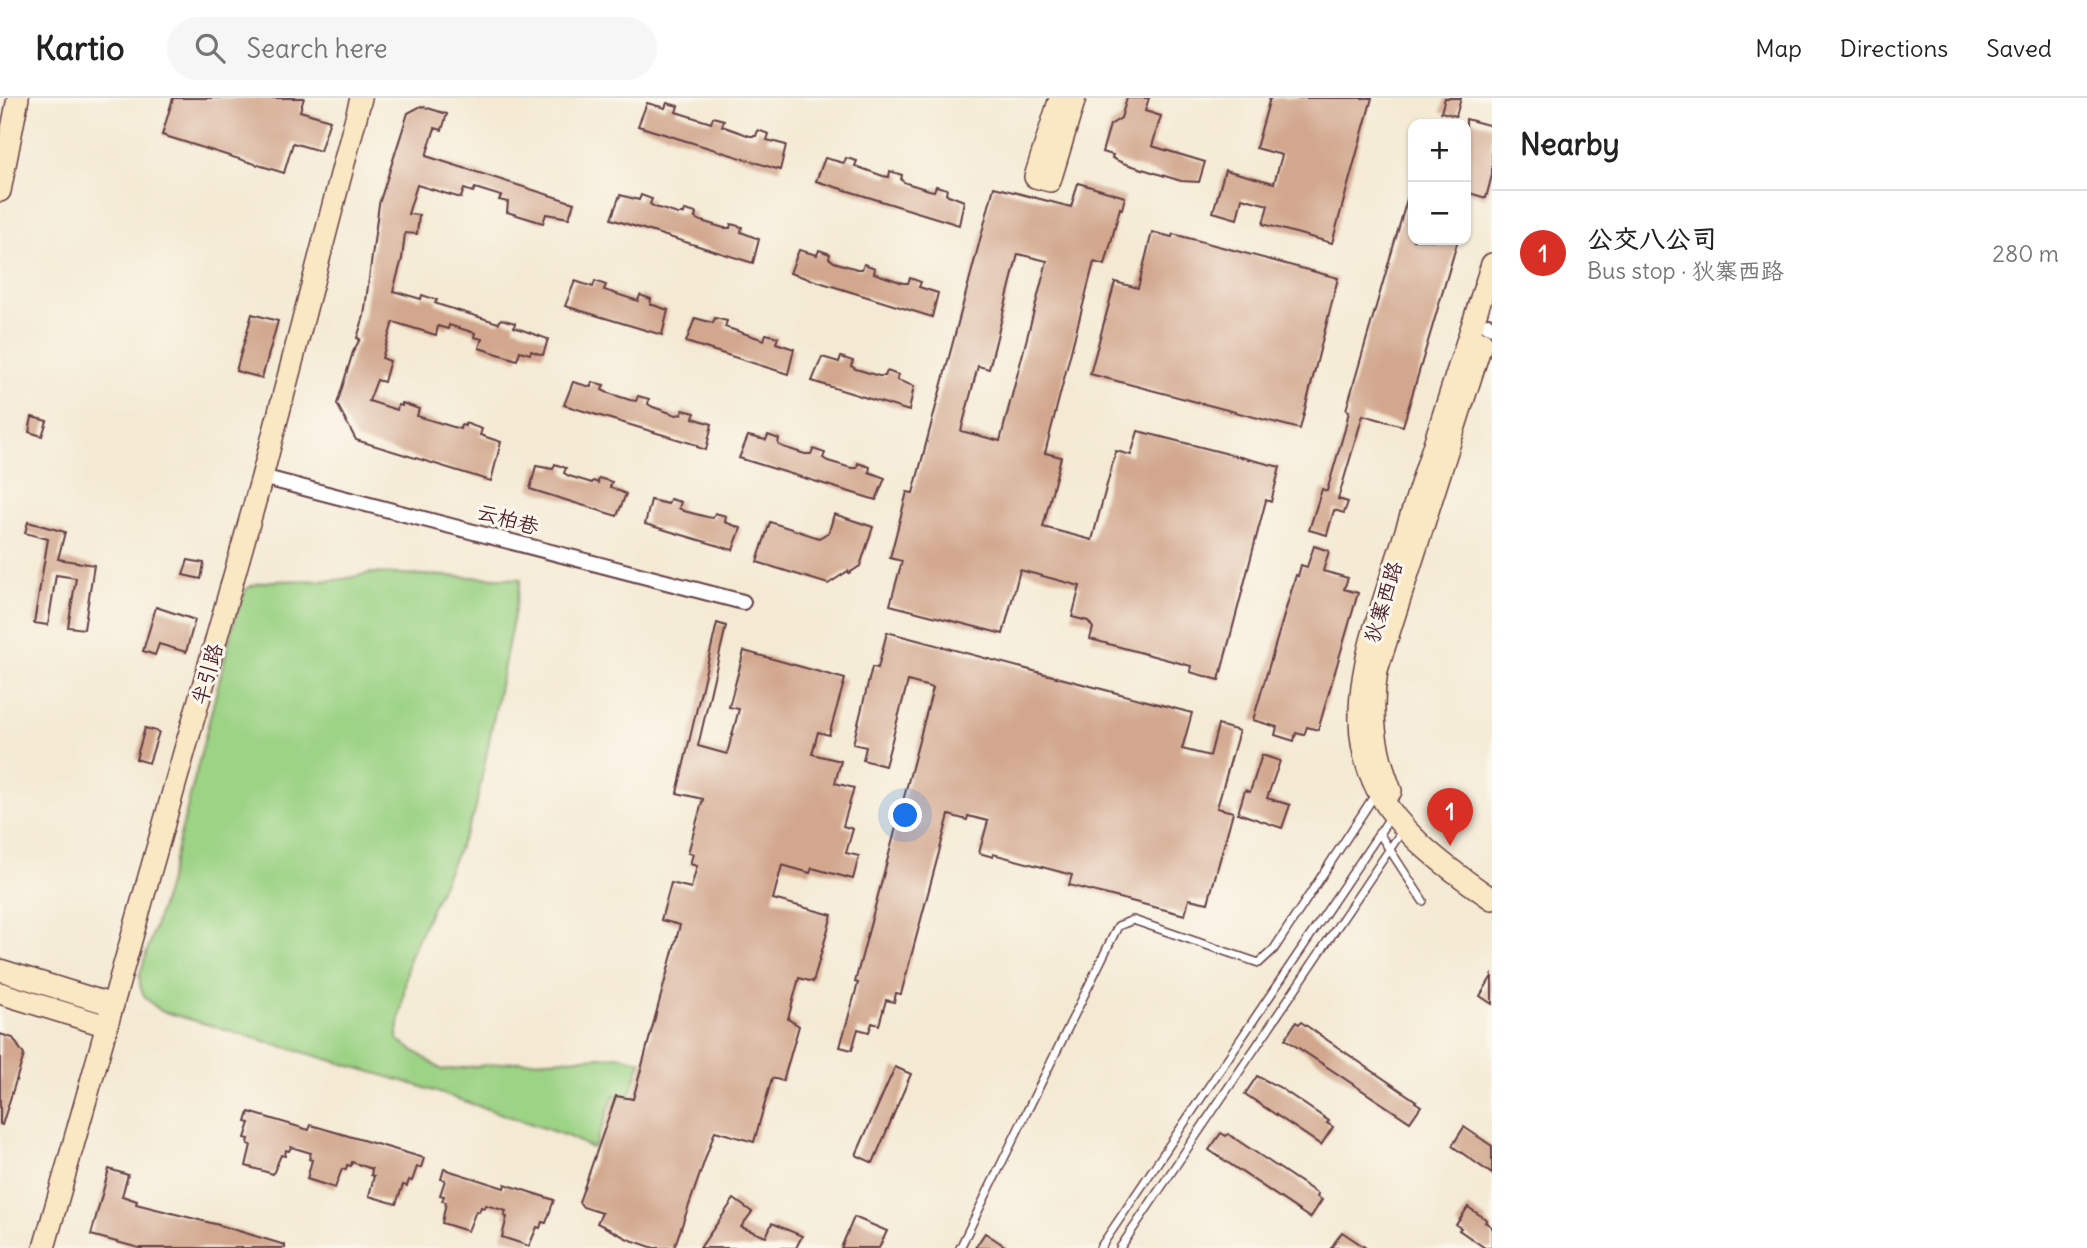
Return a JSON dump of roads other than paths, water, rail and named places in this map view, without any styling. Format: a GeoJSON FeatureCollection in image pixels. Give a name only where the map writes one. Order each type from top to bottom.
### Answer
{"type":"FeatureCollection","features":[{"type":"Feature","properties":{"kind":"street"},"geometry":{"type":"LineString","coordinates":[[0,191],[18,98]]}},
{"type":"Feature","properties":{"kind":"street","name":"半引路"},"geometry":{"type":"LineString","coordinates":[[44,1248],[262,477],[361,98]]}},
{"type":"Feature","properties":{"kind":"street"},"geometry":{"type":"LineString","coordinates":[[1060,98],[1035,177],[1050,181],[1076,98]]}},
{"type":"Feature","properties":{"kind":"street","name":"狄寨西路"},"geometry":{"type":"LineString","coordinates":[[1382,783],[1367,766],[1361,745],[1359,725],[1364,664],[1492,264]]}},
{"type":"Feature","properties":{"kind":"street","name":"狄寨西路"},"geometry":{"type":"LineString","coordinates":[[1491,321],[1377,670],[1373,726],[1384,804],[1492,884]]}},
{"type":"Feature","properties":{"kind":"street","name":"云柏巷"},"geometry":{"type":"LineString","coordinates":[[262,477],[743,602]]}},
{"type":"Feature","properties":{"kind":"street","name":"狄寨西路"},"geometry":{"type":"LineString","coordinates":[[1401,817],[1415,841],[1492,899]]}},
{"type":"Feature","properties":{"kind":"street"},"geometry":{"type":"LineString","coordinates":[[0,970],[113,1005]]}},
{"type":"Feature","properties":{"kind":"street"},"geometry":{"type":"LineString","coordinates":[[0,993],[107,1026]]}},
{"type":"Feature","properties":{"kind":"lane"},"geometry":{"type":"LineString","coordinates":[[960,1248],[1118,926],[1133,920],[1259,963],[1274,949],[1382,783]]}},
{"type":"Feature","properties":{"kind":"lane"},"geometry":{"type":"LineString","coordinates":[[1100,1248],[1379,834],[1401,817]]}},
{"type":"Feature","properties":{"kind":"lane"},"geometry":{"type":"LineString","coordinates":[[1120,1248],[1390,849],[1401,817]]}},
{"type":"Feature","properties":{"kind":"lane"},"geometry":{"type":"LineString","coordinates":[[1379,834],[1423,901]]}},
{"type":"Feature","properties":{"kind":"place","name":"公交八公司"},"geometry":{"type":"Point","coordinates":[1450,846]}}]}
